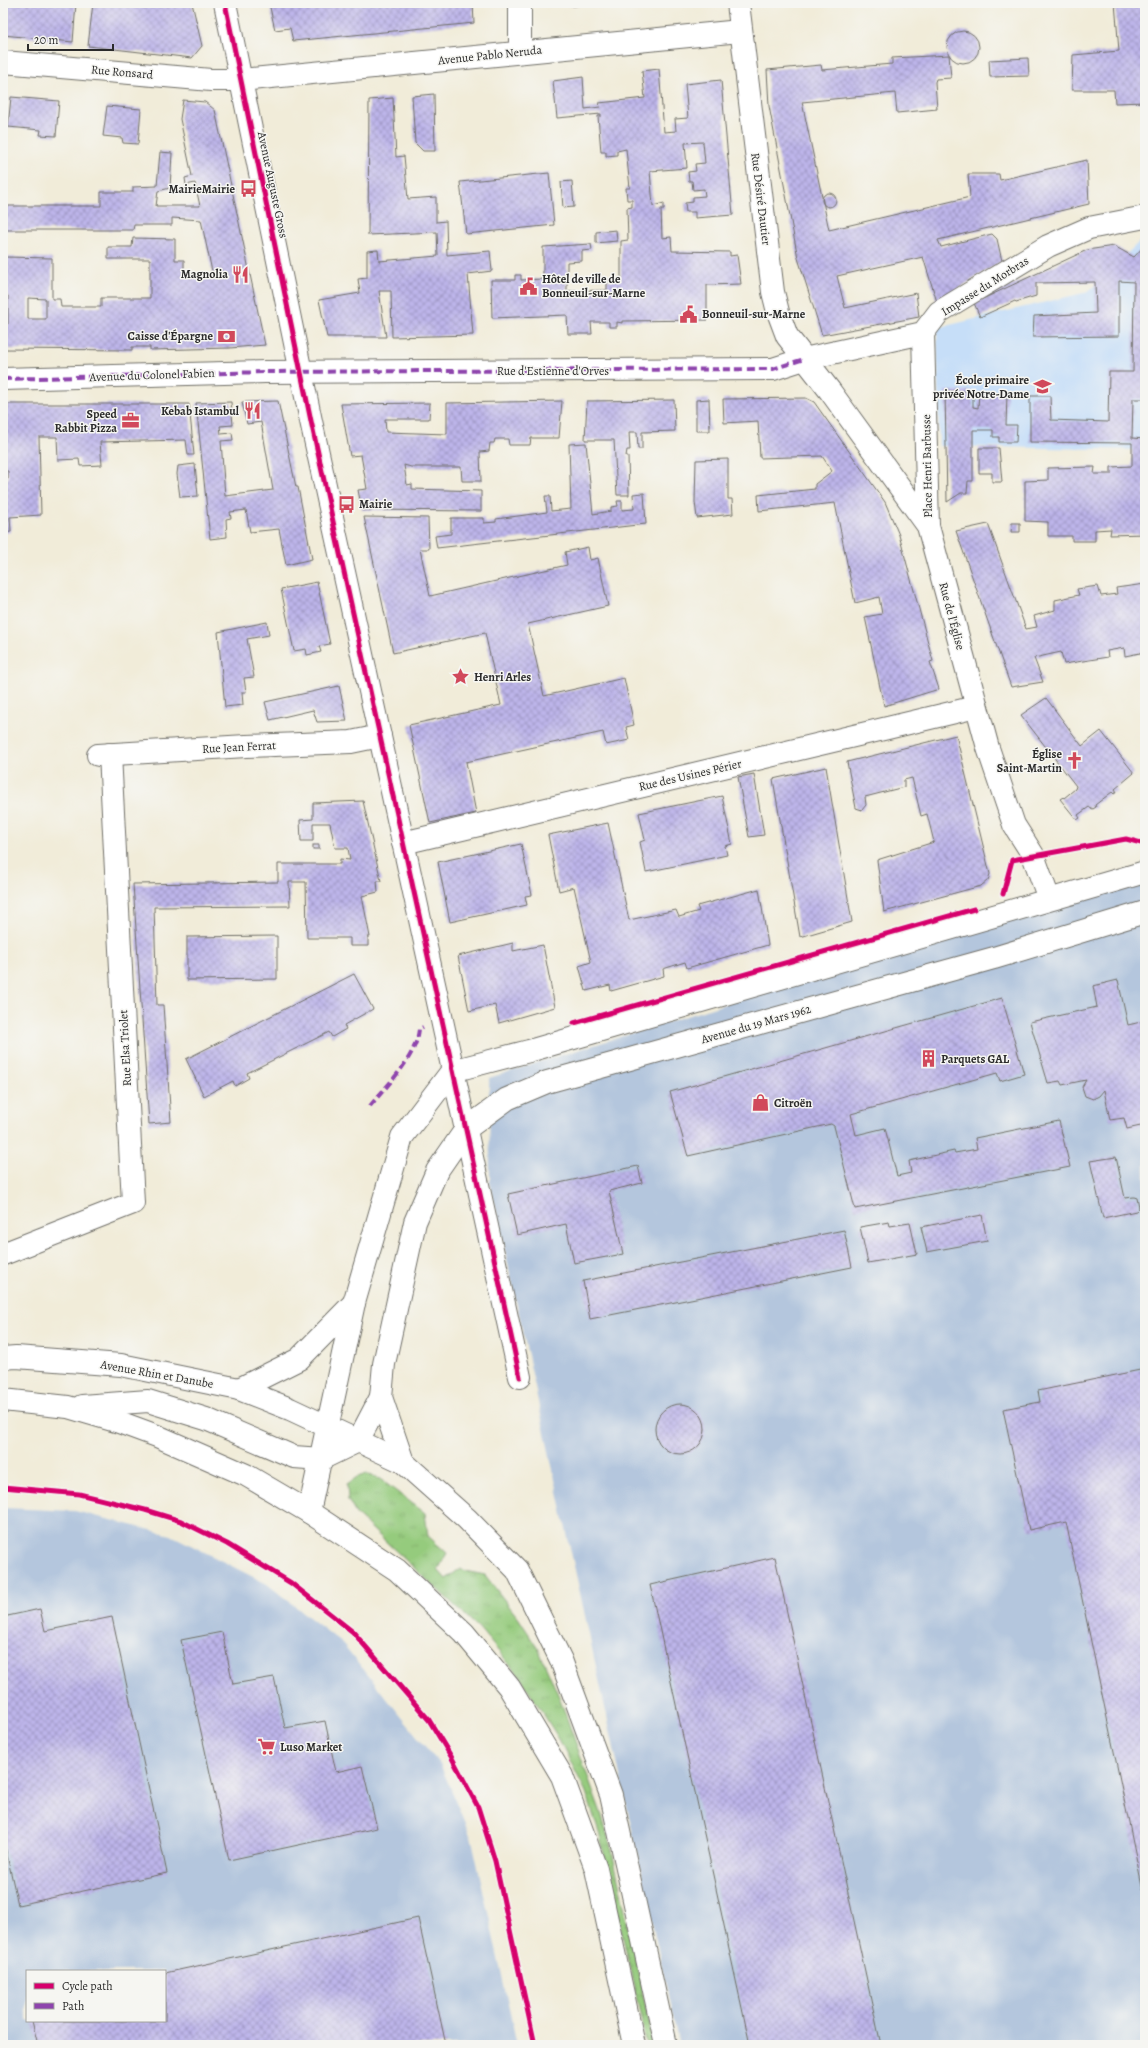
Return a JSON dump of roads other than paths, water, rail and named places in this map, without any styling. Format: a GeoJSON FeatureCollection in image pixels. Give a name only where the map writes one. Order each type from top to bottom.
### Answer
{"type":"FeatureCollection","features":[{"type":"Feature","properties":{"kind":"street","name":"Avenue Auguste Gross"},"geometry":{"type":"LineString","coordinates":[[225,3],[301,372],[452,1071],[520,1377]]}},
{"type":"Feature","properties":{"kind":"street"},"geometry":{"type":"LineString","coordinates":[[520,3],[520,51]]}},
{"type":"Feature","properties":{"kind":"street","name":"Rue Désiré Dautier"},"geometry":{"type":"LineString","coordinates":[[738,3],[740,31],[773,292],[778,312],[787,336],[804,359]]}},
{"type":"Feature","properties":{"kind":"street","name":"Avenue Pablo Neruda"},"geometry":{"type":"LineString","coordinates":[[241,80],[280,78],[520,51],[740,31]]}},
{"type":"Feature","properties":{"kind":"street","name":"Rue Ronsard"},"geometry":{"type":"LineString","coordinates":[[3,62],[211,80],[241,80]]}},
{"type":"Feature","properties":{"kind":"street","name":"Impasse du Morbras"},"geometry":{"type":"LineString","coordinates":[[923,333],[939,312],[1048,246],[1089,228],[1145,217]]}},
{"type":"Feature","properties":{"kind":"street"},"geometry":{"type":"LineString","coordinates":[[804,359],[923,333]]}},
{"type":"Feature","properties":{"kind":"street","name":"Place Henri Barbusse"},"geometry":{"type":"LineString","coordinates":[[923,333],[928,526]]}},
{"type":"Feature","properties":{"kind":"street","name":"Rue d'Estienne d'Orves"},"geometry":{"type":"LineString","coordinates":[[301,372],[773,369],[804,359]]}},
{"type":"Feature","properties":{"kind":"street","name":"Rue de l'Église"},"geometry":{"type":"LineString","coordinates":[[804,359],[830,391],[928,526],[988,748],[1014,825],[1032,855],[1049,899]]}},
{"type":"Feature","properties":{"kind":"street","name":"Avenue du Colonel Fabien"},"geometry":{"type":"LineString","coordinates":[[3,380],[301,372]]}},
{"type":"Feature","properties":{"kind":"street","name":"Rue des Usines Périer"},"geometry":{"type":"LineString","coordinates":[[403,843],[976,707]]}},
{"type":"Feature","properties":{"kind":"street","name":"Rue Jean Ferrat"},"geometry":{"type":"LineString","coordinates":[[104,755],[246,746],[351,742],[380,736]]}},
{"type":"Feature","properties":{"kind":"street","name":"Rue Elsa Triolet"},"geometry":{"type":"LineString","coordinates":[[3,1254],[133,1203],[104,755]]}},
{"type":"Feature","properties":{"kind":"street"},"geometry":{"type":"LineString","coordinates":[[309,1512],[354,1303],[402,1137],[452,1071],[567,1040],[1145,872]]}},
{"type":"Feature","properties":{"kind":"street","name":"Avenue du 19 Mars 1962"},"geometry":{"type":"LineString","coordinates":[[381,1397],[384,1364],[415,1222],[437,1171],[466,1129],[507,1099],[547,1082],[1056,939],[1145,912]]}},
{"type":"Feature","properties":{"kind":"street"},"geometry":{"type":"LineString","coordinates":[[239,1389],[299,1359],[354,1303]]}},
{"type":"Feature","properties":{"kind":"street","name":"Avenue Rhin et Danube"},"geometry":{"type":"LineString","coordinates":[[3,1358],[16,1357],[121,1365],[239,1389],[290,1409],[403,1462]]}},
{"type":"Feature","properties":{"kind":"street"},"geometry":{"type":"LineString","coordinates":[[68,1407],[148,1400],[206,1419],[294,1457],[321,1458],[358,1441],[381,1397]]}},
{"type":"Feature","properties":{"kind":"street"},"geometry":{"type":"LineString","coordinates":[[381,1397],[403,1462],[466,1519],[517,1570],[561,1660],[611,1795],[666,2045]]}},
{"type":"Feature","properties":{"kind":"street"},"geometry":{"type":"LineString","coordinates":[[3,1400],[68,1407],[119,1422],[157,1436],[246,1476],[309,1512],[397,1570],[464,1634],[509,1687],[562,1776],[596,1868],[634,2045]]}},
{"type":"Feature","properties":{"kind":"place","name":"MairieMairie"},"geometry":{"type":"Point","coordinates":[248,189]}},
{"type":"Feature","properties":{"kind":"place","name":"Magnolia"},"geometry":{"type":"Point","coordinates":[241,274]}},
{"type":"Feature","properties":{"kind":"place","name":"Hôtel de ville de Bonneuil-sur-Marne"},"geometry":{"type":"Point","coordinates":[529,286]}},
{"type":"Feature","properties":{"kind":"place","name":"Bonneuil-sur-Marne"},"geometry":{"type":"Point","coordinates":[689,314]}},
{"type":"Feature","properties":{"kind":"place","name":"Caisse d'Épargne"},"geometry":{"type":"Point","coordinates":[226,336]}},
{"type":"Feature","properties":{"kind":"place","name":"École primaire privée Notre-Dame"},"geometry":{"type":"Point","coordinates":[1042,387]}},
{"type":"Feature","properties":{"kind":"place","name":"Kebab Istambul"},"geometry":{"type":"Point","coordinates":[252,411]}},
{"type":"Feature","properties":{"kind":"place","name":"Speed Rabbit Pizza"},"geometry":{"type":"Point","coordinates":[130,421]}},
{"type":"Feature","properties":{"kind":"place","name":"Mairie"},"geometry":{"type":"Point","coordinates":[346,504]}},
{"type":"Feature","properties":{"kind":"place","name":"Henri Arles"},"geometry":{"type":"Point","coordinates":[461,677]}},
{"type":"Feature","properties":{"kind":"place","name":"Église Saint-Martin"},"geometry":{"type":"Point","coordinates":[1075,761]}},
{"type":"Feature","properties":{"kind":"place","name":"Parquets GAL"},"geometry":{"type":"Point","coordinates":[928,1059]}},
{"type":"Feature","properties":{"kind":"place","name":"Citroën"},"geometry":{"type":"Point","coordinates":[761,1103]}},
{"type":"Feature","properties":{"kind":"place","name":"Luso Market"},"geometry":{"type":"Point","coordinates":[267,1747]}}]}
